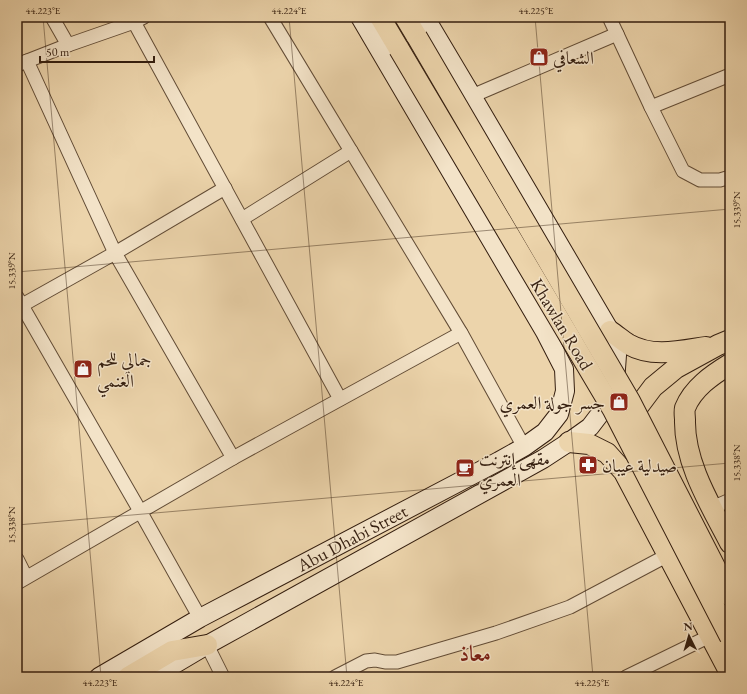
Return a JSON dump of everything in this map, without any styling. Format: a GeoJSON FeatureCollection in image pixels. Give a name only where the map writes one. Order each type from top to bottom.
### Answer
{"type":"FeatureCollection","features":[{"type":"Feature","properties":{"kind":"main road","name":"Khawlan Road"},"geometry":{"type":"LineString","coordinates":[[360,17],[545,332],[564,369]]}},
{"type":"Feature","properties":{"kind":"main road","name":"Khawlan Road"},"geometry":{"type":"LineString","coordinates":[[380,17],[613,410],[730,637]]}},
{"type":"Feature","properties":{"kind":"main road","name":"Khawlan Road"},"geometry":{"type":"LineString","coordinates":[[405,17],[630,401],[730,596]]}},
{"type":"Feature","properties":{"kind":"main road","name":"Khawlan Road"},"geometry":{"type":"LineString","coordinates":[[425,17],[610,331],[617,356],[615,382],[606,406],[590,427],[569,442]]}},
{"type":"Feature","properties":{"kind":"main road"},"geometry":{"type":"LineString","coordinates":[[545,332],[595,305]]}},
{"type":"Feature","properties":{"kind":"main road"},"geometry":{"type":"LineString","coordinates":[[610,331],[628,344],[645,351],[666,353],[724,343]]}},
{"type":"Feature","properties":{"kind":"main road"},"geometry":{"type":"LineString","coordinates":[[624,472],[622,444],[632,415],[653,387],[676,368],[724,343]]}},
{"type":"Feature","properties":{"kind":"main road"},"geometry":{"type":"LineString","coordinates":[[730,364],[709,378],[694,392],[684,410],[684,429],[696,473],[716,502],[730,543]]}},
{"type":"Feature","properties":{"kind":"main road","name":"Abu Dhabi Street"},"geometry":{"type":"LineString","coordinates":[[99,677],[200,618],[524,447],[545,432],[559,414],[565,391],[564,369]]}},
{"type":"Feature","properties":{"kind":"main road"},"geometry":{"type":"LineString","coordinates":[[569,442],[589,444],[607,453],[624,472],[730,673]]}},
{"type":"Feature","properties":{"kind":"main road","name":"Abu Dhabi Street"},"geometry":{"type":"LineString","coordinates":[[153,677],[207,645],[510,478],[569,442]]}},
{"type":"Feature","properties":{"kind":"main road"},"geometry":{"type":"LineString","coordinates":[[499,461],[506,461],[512,472],[510,478]]}},
{"type":"Feature","properties":{"kind":"main road"},"geometry":{"type":"LineString","coordinates":[[652,525],[716,502]]}},
{"type":"Feature","properties":{"kind":"main road"},"geometry":{"type":"LineString","coordinates":[[128,677],[172,651],[207,645]]}},
{"type":"Feature","properties":{"kind":"street"},"geometry":{"type":"LineString","coordinates":[[52,17],[68,45]]}},
{"type":"Feature","properties":{"kind":"street"},"geometry":{"type":"LineString","coordinates":[[270,17],[461,333],[524,447]]}},
{"type":"Feature","properties":{"kind":"street"},"geometry":{"type":"LineString","coordinates":[[609,17],[651,108],[683,171],[700,180],[720,180],[730,177]]}},
{"type":"Feature","properties":{"kind":"street"},"geometry":{"type":"LineString","coordinates":[[233,458],[115,253],[22,63],[139,19],[225,188],[340,399]]}},
{"type":"Feature","properties":{"kind":"street"},"geometry":{"type":"LineString","coordinates":[[472,96],[617,34]]}},
{"type":"Feature","properties":{"kind":"street"},"geometry":{"type":"LineString","coordinates":[[651,108],[730,75]]}},
{"type":"Feature","properties":{"kind":"street"},"geometry":{"type":"LineString","coordinates":[[242,219],[351,151]]}},
{"type":"Feature","properties":{"kind":"street"},"geometry":{"type":"LineString","coordinates":[[200,618],[140,511],[18,304],[115,253],[225,188]]}},
{"type":"Feature","properties":{"kind":"street"},"geometry":{"type":"LineString","coordinates":[[17,559],[22,580],[233,458],[461,333]]}},
{"type":"Feature","properties":{"kind":"street"},"geometry":{"type":"LineString","coordinates":[[335,677],[366,661],[375,660],[397,662],[496,633],[570,607],[668,555]]}},
{"type":"Feature","properties":{"kind":"street"},"geometry":{"type":"LineString","coordinates":[[626,677],[710,636]]}},
{"type":"Feature","properties":{"kind":"street"},"geometry":{"type":"LineString","coordinates":[[207,645],[224,677]]}},
{"type":"Feature","properties":{"kind":"place","name":"الشعافي"},"geometry":{"type":"Point","coordinates":[539,57]}},
{"type":"Feature","properties":{"kind":"place","name":"جمالي للحم الغنمي"},"geometry":{"type":"Point","coordinates":[83,369]}},
{"type":"Feature","properties":{"kind":"place","name":"جسر جولة العمري"},"geometry":{"type":"Point","coordinates":[619,402]}},
{"type":"Feature","properties":{"kind":"place","name":"صيدلية عيبان"},"geometry":{"type":"Point","coordinates":[588,465]}},
{"type":"Feature","properties":{"kind":"place","name":"مقهى إنترنت العمري"},"geometry":{"type":"Point","coordinates":[465,468]}},
{"type":"Feature","properties":{"kind":"district","name":"معاذ"},"geometry":{"type":"Point","coordinates":[475,653]}}]}
